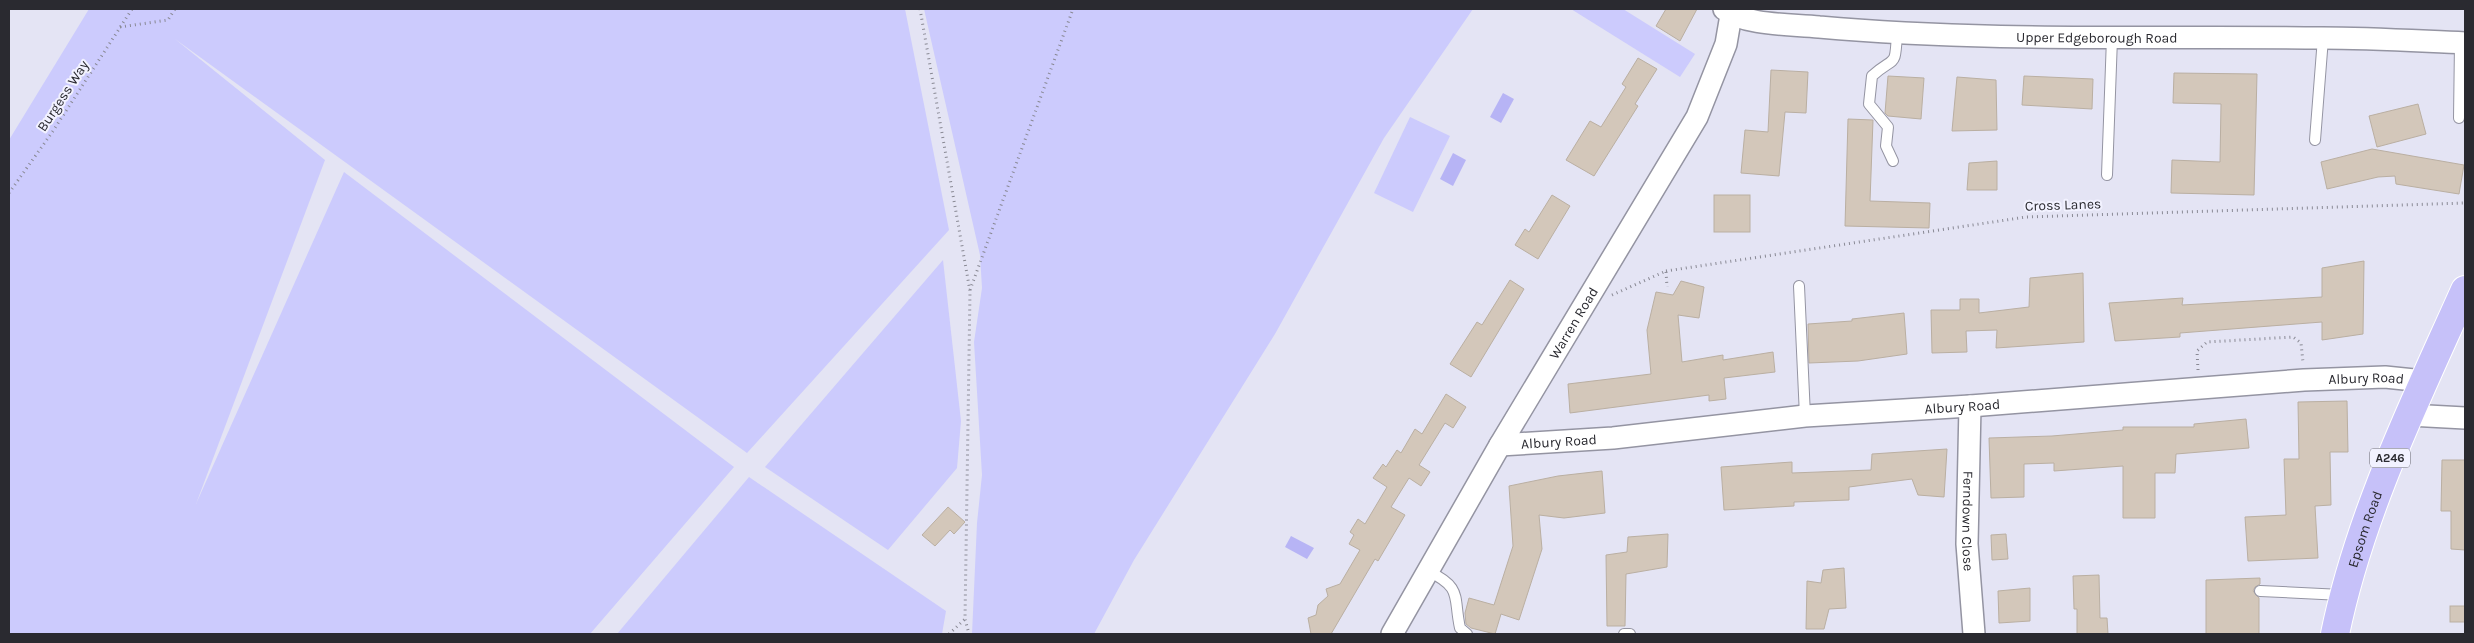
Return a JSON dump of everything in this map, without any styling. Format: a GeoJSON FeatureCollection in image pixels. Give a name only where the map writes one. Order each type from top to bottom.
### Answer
{"type":"FeatureCollection","features":[{"type":"Feature","properties":{"kind":"main road","name":"Epsom Road"},"geometry":{"type":"LineString","coordinates":[[2335,634],[2343,595],[2386,468],[2465,290]]}},
{"type":"Feature","properties":{"kind":"street","name":"Upper Edgeborough Road"},"geometry":{"type":"LineString","coordinates":[[1732,11],[1758,21],[1897,34],[2112,38],[2323,38],[2463,43]]}},
{"type":"Feature","properties":{"kind":"street","name":"Warren Road"},"geometry":{"type":"LineString","coordinates":[[1392,634],[1500,444],[1697,117],[1726,44],[1732,11]]}},
{"type":"Feature","properties":{"kind":"street","name":"Albury Road"},"geometry":{"type":"LineString","coordinates":[[1500,444],[1621,437],[1805,416],[1970,406],[2304,380],[2385,377],[2424,381]]}},
{"type":"Feature","properties":{"kind":"street","name":"Ferndown Close"},"geometry":{"type":"LineString","coordinates":[[1970,406],[1967,544],[1974,634]]}},
{"type":"Feature","properties":{"kind":"street"},"geometry":{"type":"LineString","coordinates":[[2410,414],[2465,418]]}},
{"type":"Feature","properties":{"kind":"lane"},"geometry":{"type":"LineString","coordinates":[[1893,161],[1886,146],[1888,127],[1869,104],[1872,76],[1892,63],[1896,57],[1897,34]]}},
{"type":"Feature","properties":{"kind":"lane"},"geometry":{"type":"LineString","coordinates":[[2107,175],[2112,38]]}},
{"type":"Feature","properties":{"kind":"lane"},"geometry":{"type":"LineString","coordinates":[[2316,140],[2323,38]]}},
{"type":"Feature","properties":{"kind":"lane"},"geometry":{"type":"LineString","coordinates":[[2460,118],[2463,43]]}},
{"type":"Feature","properties":{"kind":"lane"},"geometry":{"type":"LineString","coordinates":[[1799,286],[1805,416]]}},
{"type":"Feature","properties":{"kind":"lane"},"geometry":{"type":"LineString","coordinates":[[1428,571],[1447,582],[1453,589],[1457,597],[1460,628],[1467,634]]}},
{"type":"Feature","properties":{"kind":"lane"},"geometry":{"type":"LineString","coordinates":[[2260,592],[2343,595]]}},
{"type":"Feature","properties":{"kind":"lane"},"geometry":{"type":"LineString","coordinates":[[1624,634],[1630,634]]}},
{"type":"Feature","properties":{"kind":"path","name":"Burgess Way"},"geometry":{"type":"LineString","coordinates":[[9,193],[53,132],[132,9]]}},
{"type":"Feature","properties":{"kind":"path"},"geometry":{"type":"LineString","coordinates":[[120,27],[168,20],[175,9]]}},
{"type":"Feature","properties":{"kind":"path"},"geometry":{"type":"LineString","coordinates":[[920,9],[970,291],[965,619],[969,634]]}},
{"type":"Feature","properties":{"kind":"path"},"geometry":{"type":"LineString","coordinates":[[970,291],[1073,9]]}},
{"type":"Feature","properties":{"kind":"path","name":"Cross Lanes"},"geometry":{"type":"LineString","coordinates":[[1584,307],[1666,271],[2026,217],[2465,203]]}},
{"type":"Feature","properties":{"kind":"path"},"geometry":{"type":"LineString","coordinates":[[1666,271],[1667,287]]}},
{"type":"Feature","properties":{"kind":"path"},"geometry":{"type":"LineString","coordinates":[[2199,388],[2198,351],[2207,342],[2293,337],[2301,343],[2304,380]]}},
{"type":"Feature","properties":{"kind":"path"},"geometry":{"type":"LineString","coordinates":[[949,634],[965,619]]}},
{"type":"Feature","properties":{"kind":"shaded area"},"geometry":{"type":"Polygon","coordinates":[[[89,9],[905,9],[949,230],[747,453],[175,39],[325,160],[196,504],[344,172],[734,467],[590,634],[9,634],[9,140],[89,9]]]}},
{"type":"Feature","properties":{"kind":"shaded area"},"geometry":{"type":"Polygon","coordinates":[[[924,9],[1473,9],[1384,138],[1275,334],[1134,560],[1094,634],[972,634],[977,523],[982,475],[974,342],[982,288],[980,255],[924,9]]]}},
{"type":"Feature","properties":{"kind":"shaded area"},"geometry":{"type":"Polygon","coordinates":[[[1571,9],[1623,9],[1695,54],[1680,77],[1571,9]]]}},
{"type":"Feature","properties":{"kind":"shaded area"},"geometry":{"type":"Polygon","coordinates":[[[1503,93],[1514,99],[1501,123],[1490,117],[1503,93]]]}},
{"type":"Feature","properties":{"kind":"shaded area"},"geometry":{"type":"Polygon","coordinates":[[[1410,117],[1450,136],[1413,212],[1374,193],[1410,117]]]}},
{"type":"Feature","properties":{"kind":"shaded area"},"geometry":{"type":"Polygon","coordinates":[[[1453,153],[1466,160],[1453,186],[1440,179],[1453,153]]]}},
{"type":"Feature","properties":{"kind":"shaded area"},"geometry":{"type":"Polygon","coordinates":[[[943,260],[961,421],[957,468],[888,550],[765,467],[943,260]]]}},
{"type":"Feature","properties":{"kind":"shaded area"},"geometry":{"type":"Polygon","coordinates":[[[749,477],[946,611],[942,634],[617,634],[749,477]]]}},
{"type":"Feature","properties":{"kind":"shaded area"},"geometry":{"type":"Polygon","coordinates":[[[1291,536],[1314,548],[1307,559],[1285,547],[1291,536]]]}},
{"type":"Feature","properties":{"kind":"building"},"geometry":{"type":"Polygon","coordinates":[[[1666,9],[1697,9],[1680,41],[1656,26],[1666,9]]]}},
{"type":"Feature","properties":{"kind":"building"},"geometry":{"type":"Polygon","coordinates":[[[1638,58],[1657,69],[1635,104],[1638,106],[1594,176],[1566,160],[1590,121],[1601,127],[1626,87],[1622,84],[1638,58]]]}},
{"type":"Feature","properties":{"kind":"building"},"geometry":{"type":"Polygon","coordinates":[[[1771,70],[1808,72],[1806,113],[1785,112],[1779,176],[1741,173],[1745,130],[1768,132],[1771,70]]]}},
{"type":"Feature","properties":{"kind":"building"},"geometry":{"type":"Polygon","coordinates":[[[2174,73],[2257,74],[2254,195],[2171,193],[2172,160],[2220,162],[2221,104],[2173,103],[2174,73]]]}},
{"type":"Feature","properties":{"kind":"building"},"geometry":{"type":"Polygon","coordinates":[[[1888,76],[1924,78],[1921,119],[1888,116],[1885,113],[1888,76]]]}},
{"type":"Feature","properties":{"kind":"building"},"geometry":{"type":"Polygon","coordinates":[[[2024,76],[2093,79],[2092,109],[2022,105],[2024,76]]]}},
{"type":"Feature","properties":{"kind":"building"},"geometry":{"type":"Polygon","coordinates":[[[1957,77],[1996,80],[1997,130],[1952,131],[1957,77]]]}},
{"type":"Feature","properties":{"kind":"building"},"geometry":{"type":"Polygon","coordinates":[[[2418,104],[2426,134],[2377,147],[2369,116],[2418,104]]]}},
{"type":"Feature","properties":{"kind":"building"},"geometry":{"type":"Polygon","coordinates":[[[1848,119],[1873,120],[1870,201],[1930,203],[1929,228],[1845,226],[1848,119]]]}},
{"type":"Feature","properties":{"kind":"building"},"geometry":{"type":"Polygon","coordinates":[[[2372,149],[2464,165],[2459,194],[2396,184],[2395,176],[2378,177],[2327,189],[2321,162],[2372,149]]]}},
{"type":"Feature","properties":{"kind":"building"},"geometry":{"type":"Polygon","coordinates":[[[1997,161],[1997,190],[1967,190],[1969,163],[1997,161]]]}},
{"type":"Feature","properties":{"kind":"building"},"geometry":{"type":"Polygon","coordinates":[[[1552,195],[1570,206],[1538,259],[1515,245],[1525,229],[1529,232],[1552,195]]]}},
{"type":"Feature","properties":{"kind":"building"},"geometry":{"type":"Polygon","coordinates":[[[1714,195],[1750,195],[1750,232],[1714,232],[1714,195]]]}},
{"type":"Feature","properties":{"kind":"building"},"geometry":{"type":"Polygon","coordinates":[[[2364,261],[2363,334],[2322,340],[2322,322],[2180,333],[2180,337],[2115,341],[2109,303],[2183,298],[2182,305],[2322,297],[2322,268],[2364,261]]]}},
{"type":"Feature","properties":{"kind":"building"},"geometry":{"type":"Polygon","coordinates":[[[2083,273],[2084,342],[1996,348],[1997,330],[1966,331],[1967,352],[1932,353],[1931,310],[1960,310],[1960,299],[1979,299],[1979,313],[2029,307],[2030,278],[2083,273]]]}},
{"type":"Feature","properties":{"kind":"building"},"geometry":{"type":"Polygon","coordinates":[[[1510,280],[1524,289],[1471,377],[1450,364],[1477,322],[1482,325],[1510,280]]]}},
{"type":"Feature","properties":{"kind":"building"},"geometry":{"type":"Polygon","coordinates":[[[1681,281],[1704,287],[1699,318],[1678,315],[1682,362],[1723,355],[1723,360],[1773,352],[1775,372],[1724,378],[1726,399],[1709,401],[1709,395],[1570,413],[1568,384],[1651,374],[1647,330],[1656,292],[1673,295],[1681,281]]]}},
{"type":"Feature","properties":{"kind":"building"},"geometry":{"type":"Polygon","coordinates":[[[1904,313],[1907,354],[1858,361],[1809,363],[1808,324],[1852,321],[1852,319],[1904,313]]]}},
{"type":"Feature","properties":{"kind":"building"},"geometry":{"type":"Polygon","coordinates":[[[1446,394],[1466,407],[1453,428],[1445,423],[1419,465],[1430,472],[1421,486],[1409,478],[1391,507],[1405,515],[1378,561],[1375,559],[1331,634],[1311,634],[1308,618],[1316,615],[1318,605],[1328,596],[1326,589],[1340,584],[1360,550],[1349,544],[1354,535],[1350,532],[1358,519],[1365,524],[1387,487],[1373,478],[1383,464],[1386,467],[1397,450],[1401,453],[1415,429],[1422,434],[1446,394]]]}},
{"type":"Feature","properties":{"kind":"building"},"geometry":{"type":"Polygon","coordinates":[[[2347,401],[2348,452],[2330,452],[2331,505],[2315,506],[2318,558],[2248,561],[2245,517],[2286,515],[2284,459],[2299,459],[2298,402],[2347,401]]]}},
{"type":"Feature","properties":{"kind":"building"},"geometry":{"type":"Polygon","coordinates":[[[2246,419],[2249,448],[2176,454],[2175,473],[2155,473],[2155,518],[2123,518],[2123,466],[2054,471],[2054,463],[2024,464],[2024,497],[1991,498],[1989,438],[2052,436],[2123,430],[2123,427],[2194,427],[2194,424],[2246,419]]]}},
{"type":"Feature","properties":{"kind":"building"},"geometry":{"type":"Polygon","coordinates":[[[1947,449],[1944,497],[1918,495],[1912,479],[1849,487],[1849,500],[1794,502],[1794,506],[1724,510],[1721,467],[1792,462],[1792,473],[1871,470],[1872,454],[1947,449]]]}},
{"type":"Feature","properties":{"kind":"building"},"geometry":{"type":"Polygon","coordinates":[[[2442,460],[2465,460],[2465,550],[2451,549],[2451,511],[2441,511],[2442,460]]]}},
{"type":"Feature","properties":{"kind":"building"},"geometry":{"type":"Polygon","coordinates":[[[1602,471],[1605,513],[1564,518],[1539,515],[1542,549],[1519,620],[1501,614],[1495,634],[1471,628],[1466,624],[1465,613],[1469,598],[1494,605],[1513,546],[1509,486],[1558,476],[1602,471]]]}},
{"type":"Feature","properties":{"kind":"building"},"geometry":{"type":"Polygon","coordinates":[[[948,507],[965,522],[954,534],[950,530],[935,546],[922,535],[948,507]]]}},
{"type":"Feature","properties":{"kind":"building"},"geometry":{"type":"Polygon","coordinates":[[[1668,534],[1667,567],[1626,574],[1625,626],[1607,626],[1606,555],[1627,552],[1628,537],[1668,534]]]}},
{"type":"Feature","properties":{"kind":"building"},"geometry":{"type":"Polygon","coordinates":[[[2006,534],[2008,559],[1992,560],[1991,535],[2006,534]]]}},
{"type":"Feature","properties":{"kind":"building"},"geometry":{"type":"Polygon","coordinates":[[[1844,568],[1846,608],[1829,609],[1824,629],[1806,629],[1807,581],[1821,583],[1823,570],[1844,568]]]}},
{"type":"Feature","properties":{"kind":"building"},"geometry":{"type":"Polygon","coordinates":[[[2099,575],[2100,618],[2107,618],[2108,634],[2077,634],[2077,609],[2074,609],[2073,576],[2099,575]]]}},
{"type":"Feature","properties":{"kind":"building"},"geometry":{"type":"Polygon","coordinates":[[[2260,578],[2260,584],[2253,591],[2259,598],[2259,634],[2206,634],[2206,580],[2260,578]]]}},
{"type":"Feature","properties":{"kind":"building"},"geometry":{"type":"Polygon","coordinates":[[[2030,588],[2030,621],[1999,623],[1998,591],[2030,588]]]}},
{"type":"Feature","properties":{"kind":"building"},"geometry":{"type":"Polygon","coordinates":[[[2450,606],[2465,606],[2465,622],[2450,622],[2450,606]]]}}]}
